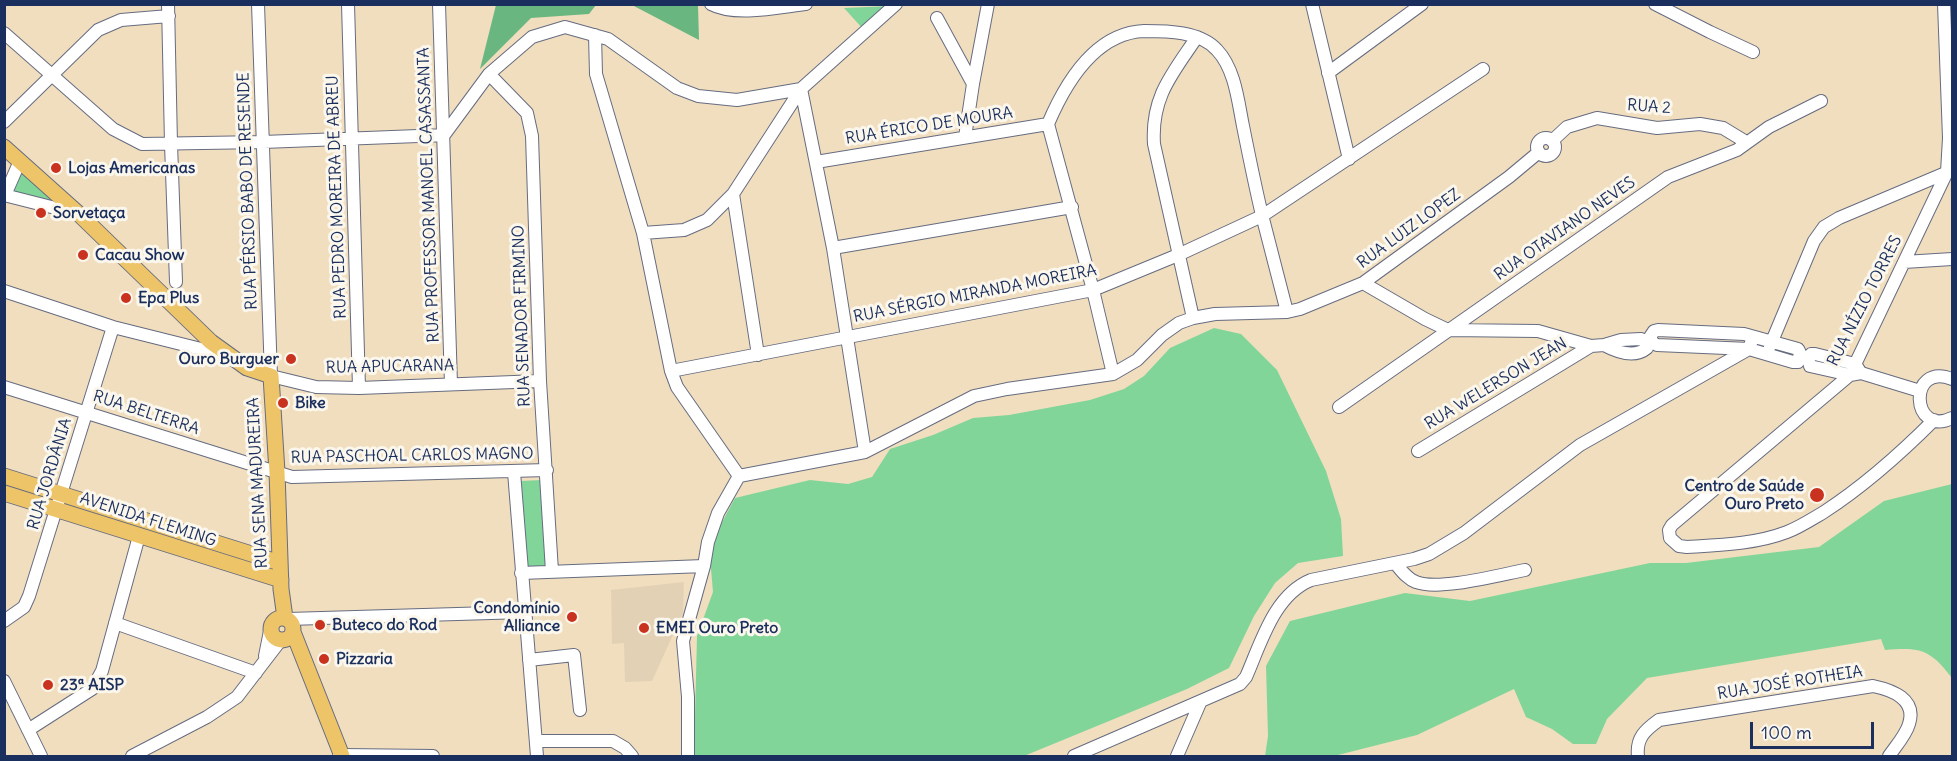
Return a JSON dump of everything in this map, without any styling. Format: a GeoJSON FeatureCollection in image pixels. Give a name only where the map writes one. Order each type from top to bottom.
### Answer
{"type":"FeatureCollection","features":[{"type":"Feature","properties":{"kind":"main road"},"geometry":{"type":"LineString","coordinates":[[4,147],[80,215],[178,311],[229,356]]}},
{"type":"Feature","properties":{"kind":"main road","name":"RUA APUCARANA"},"geometry":{"type":"LineString","coordinates":[[229,356],[247,368],[271,376]]}},
{"type":"Feature","properties":{"kind":"main road","name":"RUA SENA MADUREIRA"},"geometry":{"type":"LineString","coordinates":[[271,376],[283,629]]}},
{"type":"Feature","properties":{"kind":"main road","name":"AVENIDA FLEMING"},"geometry":{"type":"LineString","coordinates":[[4,476],[280,563]]}},
{"type":"Feature","properties":{"kind":"main road","name":"AVENIDA FLEMING"},"geometry":{"type":"LineString","coordinates":[[4,493],[139,536],[280,585]]}},
{"type":"Feature","properties":{"kind":"main road"},"geometry":{"type":"LineString","coordinates":[[283,629],[304,662],[341,756]]}},
{"type":"Feature","properties":{"kind":"street","name":"RUA PÉRSIO BABO DE RESENDE"},"geometry":{"type":"LineString","coordinates":[[258,4],[271,376]]}},
{"type":"Feature","properties":{"kind":"street","name":"RUA PEDRO MOREIRA DE ABREU"},"geometry":{"type":"LineString","coordinates":[[348,4],[359,388]]}},
{"type":"Feature","properties":{"kind":"street","name":"RUA PROFESSOR MANOEL CASASSANTA"},"geometry":{"type":"LineString","coordinates":[[439,4],[451,384]]}},
{"type":"Feature","properties":{"kind":"street"},"geometry":{"type":"LineString","coordinates":[[711,4],[725,9],[747,10],[806,4]]}},
{"type":"Feature","properties":{"kind":"street"},"geometry":{"type":"LineString","coordinates":[[643,233],[684,230],[707,220],[733,194],[801,89],[896,4]]}},
{"type":"Feature","properties":{"kind":"street"},"geometry":{"type":"LineString","coordinates":[[965,136],[988,4]]}},
{"type":"Feature","properties":{"kind":"street"},"geometry":{"type":"LineString","coordinates":[[1312,4],[1349,159]]}},
{"type":"Feature","properties":{"kind":"street"},"geometry":{"type":"LineString","coordinates":[[1328,74],[1407,9],[1422,4]]}},
{"type":"Feature","properties":{"kind":"street"},"geometry":{"type":"LineString","coordinates":[[1655,4],[1753,51]]}},
{"type":"Feature","properties":{"kind":"street","name":"RUA NÍZIO TORRES"},"geometry":{"type":"LineString","coordinates":[[1934,420],[1852,494],[1787,532],[1750,541],[1687,547],[1679,546],[1670,538],[1669,530],[1672,525],[1856,371],[1904,262],[1950,172],[1944,4]]}},
{"type":"Feature","properties":{"kind":"street"},"geometry":{"type":"LineString","coordinates":[[4,122],[98,30],[121,20],[168,10],[176,282]]}},
{"type":"Feature","properties":{"kind":"street"},"geometry":{"type":"LineString","coordinates":[[937,18],[973,84]]}},
{"type":"Feature","properties":{"kind":"street"},"geometry":{"type":"LineString","coordinates":[[4,33],[113,129],[142,144],[444,135],[489,74],[532,37],[565,27],[608,39],[677,88],[698,96],[737,100],[801,89]]}},
{"type":"Feature","properties":{"kind":"street"},"geometry":{"type":"LineString","coordinates":[[688,756],[688,697],[683,641],[704,566],[708,542],[718,513],[739,476],[866,452],[974,396],[1113,374],[1072,207],[1048,124],[1071,80],[1087,60],[1112,40],[1138,32],[1155,31],[1197,37],[1217,49],[1229,69],[1236,95],[1262,216],[1287,312]]}},
{"type":"Feature","properties":{"kind":"street"},"geometry":{"type":"LineString","coordinates":[[595,35],[596,74],[643,233],[671,371],[677,387],[739,476]]}},
{"type":"Feature","properties":{"kind":"street"},"geometry":{"type":"LineString","coordinates":[[1193,318],[1154,144],[1154,117],[1159,98],[1197,37]]}},
{"type":"Feature","properties":{"kind":"street","name":"RUA SÉRGIO MIRANDA MOREIRA"},"geometry":{"type":"LineString","coordinates":[[671,371],[1093,290],[1178,255],[1262,216],[1483,69]]}},
{"type":"Feature","properties":{"kind":"street","name":"RUA SENADOR FIRMINO"},"geometry":{"type":"LineString","coordinates":[[489,74],[527,113],[532,136],[540,381],[552,571]]}},
{"type":"Feature","properties":{"kind":"street"},"geometry":{"type":"LineString","coordinates":[[801,89],[833,248],[866,452]]}},
{"type":"Feature","properties":{"kind":"street","name":"RUA OTAVIANO NEVES"},"geometry":{"type":"LineString","coordinates":[[1339,406],[1668,177],[1737,150],[1769,127],[1821,101]]}},
{"type":"Feature","properties":{"kind":"street","name":"RUA 2"},"geometry":{"type":"LineString","coordinates":[[1539,152],[1544,156],[1549,156],[1553,152],[1553,142],[1567,127],[1597,118],[1657,128],[1700,123],[1723,128],[1746,142]]}},
{"type":"Feature","properties":{"kind":"street","name":"RUA ÉRICO DE MOURA"},"geometry":{"type":"LineString","coordinates":[[816,162],[1048,124]]}},
{"type":"Feature","properties":{"kind":"street"},"geometry":{"type":"LineString","coordinates":[[1553,142],[1560,146],[1565,154]]}},
{"type":"Feature","properties":{"kind":"street","name":"RUA LUIZ LOPEZ"},"geometry":{"type":"LineString","coordinates":[[1113,374],[1137,360],[1162,335],[1179,323],[1215,314],[1287,312],[1300,309],[1363,283],[1509,177],[1539,152]]}},
{"type":"Feature","properties":{"kind":"street"},"geometry":{"type":"LineString","coordinates":[[20,161],[5,195],[80,215]]}},
{"type":"Feature","properties":{"kind":"street"},"geometry":{"type":"LineString","coordinates":[[1767,354],[1814,241],[1824,227],[1839,218],[1950,172]]}},
{"type":"Feature","properties":{"kind":"street"},"geometry":{"type":"LineString","coordinates":[[733,194],[758,355]]}},
{"type":"Feature","properties":{"kind":"street"},"geometry":{"type":"LineString","coordinates":[[833,248],[1072,207]]}},
{"type":"Feature","properties":{"kind":"street"},"geometry":{"type":"LineString","coordinates":[[1904,262],[1953,258]]}},
{"type":"Feature","properties":{"kind":"street"},"geometry":{"type":"LineString","coordinates":[[1363,283],[1448,330],[1538,331],[1591,346],[1604,345]]}},
{"type":"Feature","properties":{"kind":"street","name":"RUA APUCARANA"},"geometry":{"type":"LineString","coordinates":[[4,291],[114,327],[229,356]]}},
{"type":"Feature","properties":{"kind":"street","name":"RUA JORDÂNIA"},"geometry":{"type":"LineString","coordinates":[[4,621],[24,607],[29,596],[114,327]]}},
{"type":"Feature","properties":{"kind":"street"},"geometry":{"type":"LineString","coordinates":[[1658,330],[1744,334],[1771,341],[1798,349],[1800,359],[1798,362],[1793,363],[1749,350],[1658,345],[1653,343],[1650,337],[1654,331],[1658,330]]}},
{"type":"Feature","properties":{"kind":"street"},"geometry":{"type":"LineString","coordinates":[[1074,756],[1240,684],[1246,677],[1281,604],[1297,586],[1311,580],[1429,554],[1464,533],[1580,445],[1749,350],[1753,336]]}},
{"type":"Feature","properties":{"kind":"street","name":"RUA WELERSON JEAN"},"geometry":{"type":"LineString","coordinates":[[1418,451],[1591,346]]}},
{"type":"Feature","properties":{"kind":"street"},"geometry":{"type":"LineString","coordinates":[[1856,371],[1920,391]]}},
{"type":"Feature","properties":{"kind":"street","name":"RUA APUCARANA"},"geometry":{"type":"LineString","coordinates":[[271,376],[316,387],[359,388],[540,381]]}},
{"type":"Feature","properties":{"kind":"street"},"geometry":{"type":"LineString","coordinates":[[1952,379],[1945,376],[1930,379],[1920,391],[1920,405],[1928,417],[1934,420],[1942,421],[1953,418]]}},
{"type":"Feature","properties":{"kind":"street","name":"RUA BELTERRA"},"geometry":{"type":"LineString","coordinates":[[4,387],[277,472]]}},
{"type":"Feature","properties":{"kind":"street","name":"RUA PASCHOAL CARLOS MAGNO"},"geometry":{"type":"LineString","coordinates":[[277,472],[292,477],[546,470]]}},
{"type":"Feature","properties":{"kind":"street"},"geometry":{"type":"LineString","coordinates":[[514,472],[537,756]]}},
{"type":"Feature","properties":{"kind":"street"},"geometry":{"type":"LineString","coordinates":[[28,730],[92,689],[102,671],[139,536]]}},
{"type":"Feature","properties":{"kind":"street"},"geometry":{"type":"LineString","coordinates":[[1395,563],[1414,581],[1428,585],[1444,585],[1525,570]]}},
{"type":"Feature","properties":{"kind":"street"},"geometry":{"type":"LineString","coordinates":[[521,573],[704,566]]}},
{"type":"Feature","properties":{"kind":"street"},"geometry":{"type":"LineString","coordinates":[[283,629],[306,619],[525,612]]}},
{"type":"Feature","properties":{"kind":"street"},"geometry":{"type":"LineString","coordinates":[[115,623],[256,673]]}},
{"type":"Feature","properties":{"kind":"street","name":"RUA SENA MADUREIRA"},"geometry":{"type":"LineString","coordinates":[[132,756],[207,717],[237,697],[256,673],[283,629]]}},
{"type":"Feature","properties":{"kind":"street"},"geometry":{"type":"LineString","coordinates":[[529,660],[574,655],[580,710]]}},
{"type":"Feature","properties":{"kind":"street"},"geometry":{"type":"LineString","coordinates":[[4,681],[40,756]]}},
{"type":"Feature","properties":{"kind":"street","name":"RUA JOSÉ ROTHEIA"},"geometry":{"type":"LineString","coordinates":[[1638,756],[1638,741],[1645,730],[1659,720],[1873,686],[1899,694],[1907,704],[1910,713],[1909,724],[1889,756]]}},
{"type":"Feature","properties":{"kind":"street"},"geometry":{"type":"LineString","coordinates":[[1178,756],[1200,703]]}},
{"type":"Feature","properties":{"kind":"street"},"geometry":{"type":"LineString","coordinates":[[536,741],[613,741],[625,748],[632,756]]}},
{"type":"Feature","properties":{"kind":"street"},"geometry":{"type":"LineString","coordinates":[[341,756],[433,756]]}},
{"type":"Feature","properties":{"kind":"shaded area","name":"EMEI Ouro Preto"},"geometry":{"type":"Polygon","coordinates":[[[684,582],[683,613],[652,681],[625,682],[624,643],[612,644],[611,590],[684,582]]]}},
{"type":"Feature","properties":{"kind":"green space"},"geometry":{"type":"Polygon","coordinates":[[[496,4],[596,5],[589,14],[531,18],[480,69],[496,4]]]}},
{"type":"Feature","properties":{"kind":"green space"},"geometry":{"type":"Polygon","coordinates":[[[632,5],[698,5],[699,40],[632,5]]]}},
{"type":"Feature","properties":{"kind":"green space"},"geometry":{"type":"Polygon","coordinates":[[[890,6],[863,29],[844,8],[890,6]]]}},
{"type":"Feature","properties":{"kind":"green space"},"geometry":{"type":"Polygon","coordinates":[[[20,161],[80,215],[5,195],[20,161]]]}},
{"type":"Feature","properties":{"kind":"green space"},"geometry":{"type":"Polygon","coordinates":[[[1214,328],[1241,334],[1277,370],[1326,471],[1341,519],[1343,556],[1298,563],[1275,583],[1254,616],[1229,668],[1187,689],[1024,756],[694,756],[697,636],[713,592],[709,546],[735,498],[810,480],[848,484],[872,477],[890,449],[933,435],[973,418],[1009,415],[1090,400],[1124,389],[1144,376],[1170,348],[1214,328]]]}},
{"type":"Feature","properties":{"kind":"green space"},"geometry":{"type":"Polygon","coordinates":[[[541,480],[547,569],[527,570],[521,481],[541,480]]]}},
{"type":"Feature","properties":{"kind":"green space"},"geometry":{"type":"Polygon","coordinates":[[[1952,484],[1952,678],[1937,661],[1923,652],[1907,649],[1885,650],[1881,639],[1647,678],[1607,719],[1596,744],[1573,744],[1552,729],[1526,717],[1514,689],[1417,735],[1334,756],[1265,756],[1268,736],[1266,666],[1290,621],[1405,593],[1470,601],[1650,563],[1686,563],[1819,547],[1884,501],[1952,484]]]}},
{"type":"Feature","properties":{"kind":"place","name":"Lojas Americanas"},"geometry":{"type":"Point","coordinates":[56,168]}},
{"type":"Feature","properties":{"kind":"place","name":"Sorvetaça"},"geometry":{"type":"Point","coordinates":[41,213]}},
{"type":"Feature","properties":{"kind":"place","name":"Cacau Show"},"geometry":{"type":"Point","coordinates":[83,255]}},
{"type":"Feature","properties":{"kind":"place","name":"Epa Plus"},"geometry":{"type":"Point","coordinates":[126,298]}},
{"type":"Feature","properties":{"kind":"place","name":"Ouro Burguer"},"geometry":{"type":"Point","coordinates":[291,359]}},
{"type":"Feature","properties":{"kind":"place","name":"Bike"},"geometry":{"type":"Point","coordinates":[283,403]}},
{"type":"Feature","properties":{"kind":"place","name":"Centro de Saúde Ouro Preto"},"geometry":{"type":"Point","coordinates":[1817,495]}},
{"type":"Feature","properties":{"kind":"place","name":"Condomínio Alliance"},"geometry":{"type":"Point","coordinates":[572,617]}},
{"type":"Feature","properties":{"kind":"place","name":"Buteco do Rod"},"geometry":{"type":"Point","coordinates":[320,625]}},
{"type":"Feature","properties":{"kind":"place","name":"EMEI Ouro Preto"},"geometry":{"type":"Point","coordinates":[644,628]}},
{"type":"Feature","properties":{"kind":"place","name":"Pizzaria"},"geometry":{"type":"Point","coordinates":[324,659]}},
{"type":"Feature","properties":{"kind":"place","name":"23ª AISP"},"geometry":{"type":"Point","coordinates":[48,685]}}]}
